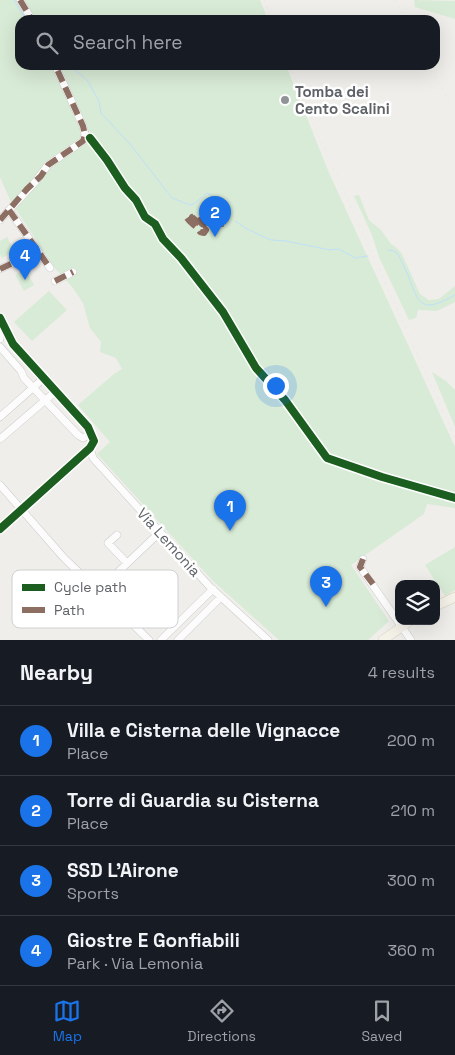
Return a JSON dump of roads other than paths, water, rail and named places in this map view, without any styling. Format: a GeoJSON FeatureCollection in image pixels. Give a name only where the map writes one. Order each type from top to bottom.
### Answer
{"type":"FeatureCollection","features":[{"type":"Feature","properties":{"kind":"main road"},"geometry":{"type":"LineString","coordinates":[[440,604],[455,597]]}},
{"type":"Feature","properties":{"kind":"main road"},"geometry":{"type":"LineString","coordinates":[[383,640],[405,625]]}},
{"type":"Feature","properties":{"kind":"street"},"geometry":{"type":"LineString","coordinates":[[20,0],[29,15]]}},
{"type":"Feature","properties":{"kind":"street"},"geometry":{"type":"LineString","coordinates":[[0,220],[38,179],[48,165],[83,141],[85,137],[83,126],[58,70]]}},
{"type":"Feature","properties":{"kind":"street"},"geometry":{"type":"LineString","coordinates":[[9,210],[50,268]]}},
{"type":"Feature","properties":{"kind":"street"},"geometry":{"type":"LineString","coordinates":[[0,269],[38,252]]}},
{"type":"Feature","properties":{"kind":"street"},"geometry":{"type":"LineString","coordinates":[[55,281],[73,272]]}},
{"type":"Feature","properties":{"kind":"street"},"geometry":{"type":"LineString","coordinates":[[0,318],[10,340],[88,427],[94,441],[90,448],[0,529]]}},
{"type":"Feature","properties":{"kind":"street"},"geometry":{"type":"LineString","coordinates":[[0,327],[0,339]]}},
{"type":"Feature","properties":{"kind":"street"},"geometry":{"type":"LineString","coordinates":[[10,340],[5,341],[0,346],[21,371],[24,378],[80,437],[85,438],[90,434]]}},
{"type":"Feature","properties":{"kind":"street"},"geometry":{"type":"LineString","coordinates":[[0,417],[44,378]]}},
{"type":"Feature","properties":{"kind":"street"},"geometry":{"type":"LineString","coordinates":[[0,439],[56,391]]}},
{"type":"Feature","properties":{"kind":"street","name":"Via Lemonia"},"geometry":{"type":"LineString","coordinates":[[90,448],[93,458],[213,590],[268,640]]}},
{"type":"Feature","properties":{"kind":"street"},"geometry":{"type":"LineString","coordinates":[[0,485],[76,570]]}},
{"type":"Feature","properties":{"kind":"street"},"geometry":{"type":"LineString","coordinates":[[120,570],[160,532]]}},
{"type":"Feature","properties":{"kind":"street"},"geometry":{"type":"LineString","coordinates":[[117,535],[108,544],[127,563]]}},
{"type":"Feature","properties":{"kind":"street"},"geometry":{"type":"LineString","coordinates":[[363,559],[360,567],[395,611]]}},
{"type":"Feature","properties":{"kind":"street"},"geometry":{"type":"LineString","coordinates":[[178,624],[213,590]]}},
{"type":"Feature","properties":{"kind":"street"},"geometry":{"type":"LineString","coordinates":[[178,640],[221,597]]}},
{"type":"Feature","properties":{"kind":"street"},"geometry":{"type":"LineString","coordinates":[[406,625],[411,640]]}},
{"type":"Feature","properties":{"kind":"street"},"geometry":{"type":"LineString","coordinates":[[137,628],[149,640]]}},
{"type":"Feature","properties":{"kind":"street"},"geometry":{"type":"LineString","coordinates":[[161,640],[173,628]]}},
{"type":"Feature","properties":{"kind":"waterway"},"geometry":{"type":"LineString","coordinates":[[14,0],[23,15]]}},
{"type":"Feature","properties":{"kind":"waterway"},"geometry":{"type":"LineString","coordinates":[[75,70],[87,80],[99,101],[101,113],[130,144],[172,198],[190,205],[207,193],[211,195],[230,217]]}},
{"type":"Feature","properties":{"kind":"waterway"},"geometry":{"type":"LineString","coordinates":[[235,221],[271,240],[286,241],[330,250],[339,249],[355,258],[368,256]]}},
{"type":"Feature","properties":{"kind":"waterway"},"geometry":{"type":"LineString","coordinates":[[388,250],[398,254],[415,294],[424,304],[436,304],[455,295]]}},
{"type":"Feature","properties":{"kind":"railway"},"geometry":{"type":"LineString","coordinates":[[264,0],[269,15]]}},
{"type":"Feature","properties":{"kind":"railway"},"geometry":{"type":"LineString","coordinates":[[395,0],[403,15]]}},
{"type":"Feature","properties":{"kind":"railway"},"geometry":{"type":"LineString","coordinates":[[291,70],[455,438]]}},
{"type":"Feature","properties":{"kind":"railway"},"geometry":{"type":"LineString","coordinates":[[431,70],[455,111]]}},
{"type":"Feature","properties":{"kind":"place","name":"Tomba dei Cento Scalini"},"geometry":{"type":"Point","coordinates":[285,100]}},
{"type":"Feature","properties":{"kind":"place","name":"Torre di Guardia su Cisterna"},"geometry":{"type":"Point","coordinates":[215,237]}},
{"type":"Feature","properties":{"kind":"place","name":"Giostre E Gonfiabili"},"geometry":{"type":"Point","coordinates":[25,280]}},
{"type":"Feature","properties":{"kind":"place","name":"Villa e Cisterna delle Vignacce"},"geometry":{"type":"Point","coordinates":[230,531]}},
{"type":"Feature","properties":{"kind":"place","name":"SSD L'Airone"},"geometry":{"type":"Point","coordinates":[326,607]}}]}
